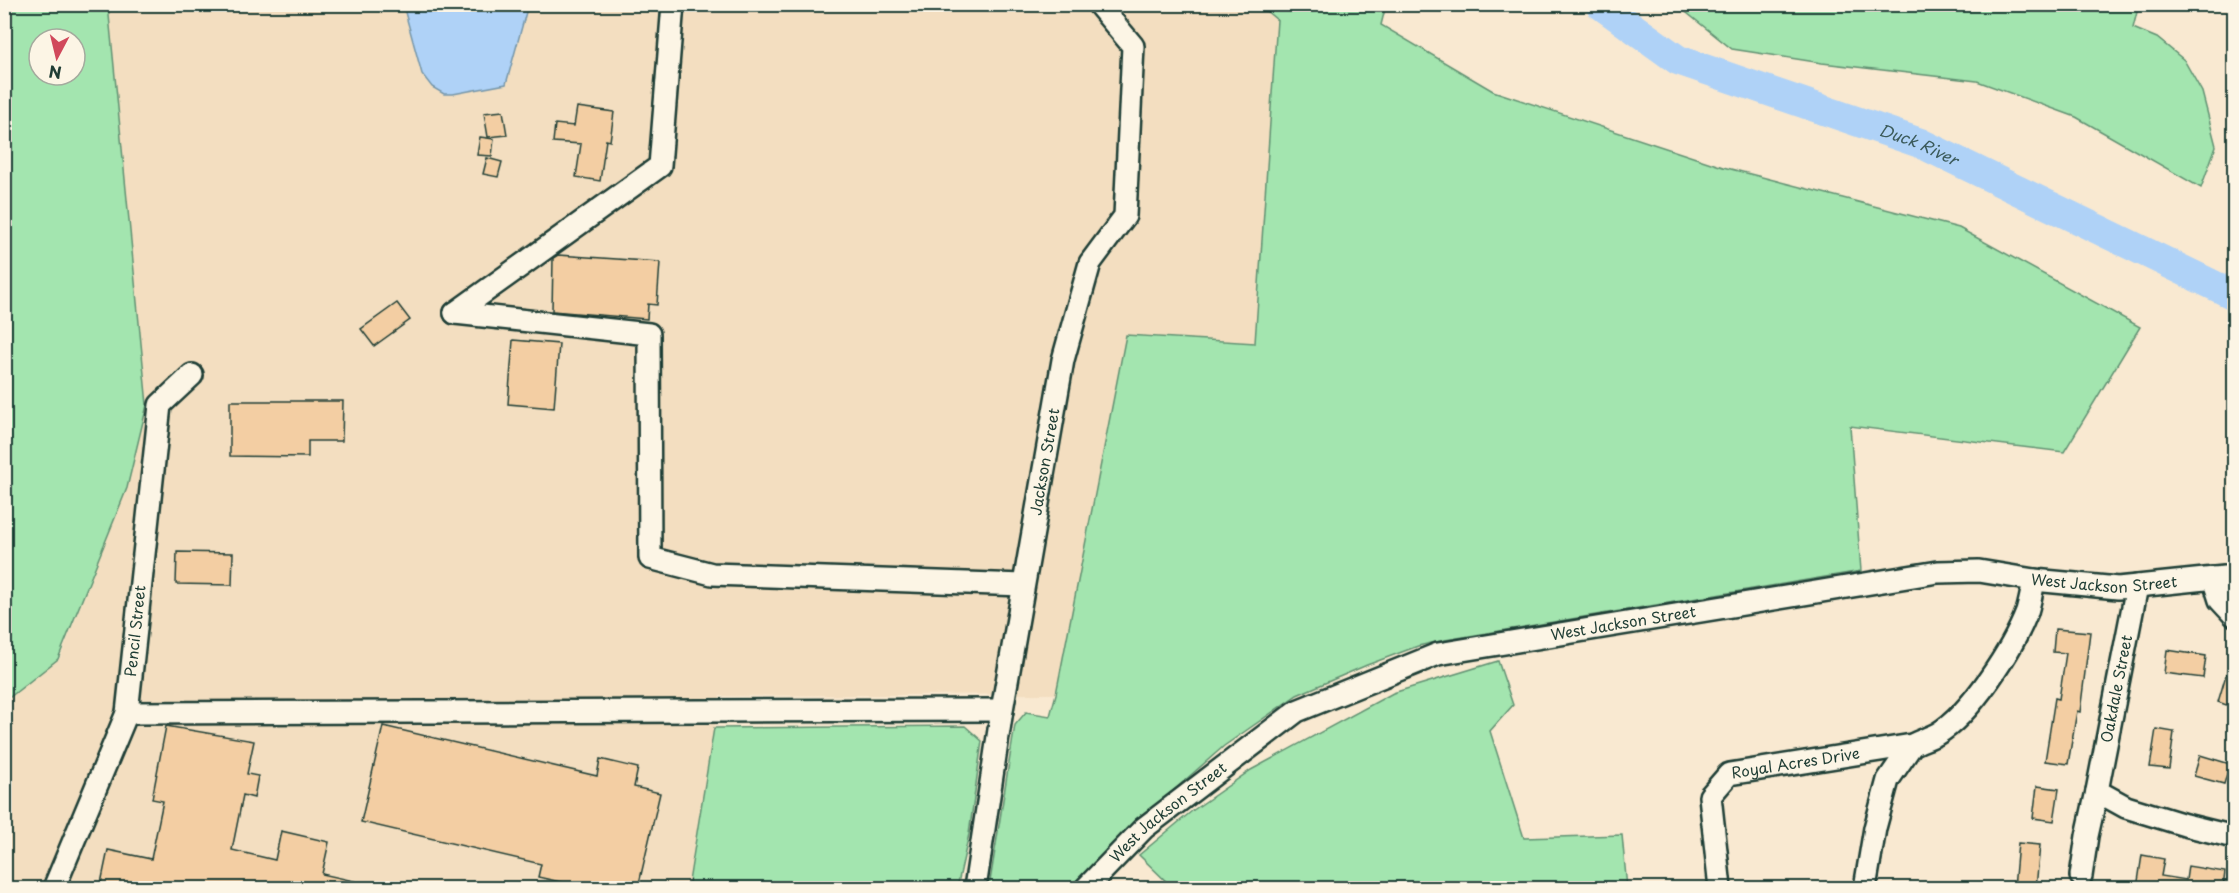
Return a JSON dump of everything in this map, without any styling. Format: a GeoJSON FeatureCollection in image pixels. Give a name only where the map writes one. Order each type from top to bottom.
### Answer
{"type":"FeatureCollection","features":[{"type":"Feature","properties":{"kind":"street"},"geometry":{"type":"LineString","coordinates":[[673,4],[660,166],[455,313],[649,334],[650,558],[712,574],[1023,585]]}},
{"type":"Feature","properties":{"kind":"street","name":"Jackson Street"},"geometry":{"type":"LineString","coordinates":[[975,888],[1002,710],[1063,360],[1090,263],[1125,216],[1133,46],[1098,4]]}},
{"type":"Feature","properties":{"kind":"street","name":"Pencil Street"},"geometry":{"type":"LineString","coordinates":[[54,888],[127,713],[160,405],[192,375]]}},
{"type":"Feature","properties":{"kind":"street","name":"West Jackson Street"},"geometry":{"type":"LineString","coordinates":[[1086,888],[1144,828],[1297,711],[1438,654],[1938,572],[1978,571],[2034,580],[2118,588],[2235,576]]}},
{"type":"Feature","properties":{"kind":"street"},"geometry":{"type":"LineString","coordinates":[[2213,578],[2220,600],[2235,615]]}},
{"type":"Feature","properties":{"kind":"street","name":"Royal Acres Drive"},"geometry":{"type":"LineString","coordinates":[[1720,888],[1710,796],[1729,774],[1912,745],[1938,733],[1964,712],[1986,684],[2018,632],[2027,611],[2034,580]]}},
{"type":"Feature","properties":{"kind":"street","name":"Oakdale Street"},"geometry":{"type":"LineString","coordinates":[[2081,876],[2136,586]]}},
{"type":"Feature","properties":{"kind":"street"},"geometry":{"type":"LineString","coordinates":[[127,713],[1002,710]]}},
{"type":"Feature","properties":{"kind":"street"},"geometry":{"type":"LineString","coordinates":[[1865,888],[1875,828],[1888,780],[1912,745]]}},
{"type":"Feature","properties":{"kind":"street"},"geometry":{"type":"LineString","coordinates":[[2097,791],[2126,807],[2235,837]]}},
{"type":"Feature","properties":{"kind":"shaded area"},"geometry":{"type":"Polygon","coordinates":[[[1259,4],[1277,19],[1255,343],[1126,335],[1056,694],[720,696],[688,888],[5,888],[4,701],[60,658],[127,488],[147,405],[108,5],[1259,4]]]}},
{"type":"Feature","properties":{"kind":"green space"},"geometry":{"type":"Polygon","coordinates":[[[5,4],[108,5],[147,405],[127,488],[58,659],[5,701],[5,4]]]}},
{"type":"Feature","properties":{"kind":"green space"},"geometry":{"type":"Polygon","coordinates":[[[1259,5],[1386,5],[1381,25],[1493,91],[1723,167],[1959,228],[2140,327],[2064,452],[1850,426],[1861,571],[1418,646],[1297,695],[1224,746],[1142,818],[1072,888],[989,888],[1015,725],[1026,712],[1050,716],[1056,694],[1126,335],[1255,343],[1277,20],[1259,5]]]}},
{"type":"Feature","properties":{"kind":"green space"},"geometry":{"type":"Polygon","coordinates":[[[1677,5],[2141,5],[2138,8],[2133,28],[2157,38],[2184,60],[2202,92],[2216,146],[2201,188],[2076,117],[1977,81],[1822,63],[1732,49],[1677,5]]]}},
{"type":"Feature","properties":{"kind":"green space"},"geometry":{"type":"Polygon","coordinates":[[[1498,661],[1513,705],[1490,731],[1524,838],[1622,835],[1627,888],[1173,888],[1139,855],[1192,811],[1251,770],[1393,693],[1498,661]]]}},
{"type":"Feature","properties":{"kind":"green space"},"geometry":{"type":"Polygon","coordinates":[[[965,726],[982,741],[969,834],[957,888],[688,888],[714,728],[965,726]]]}},
{"type":"Feature","properties":{"kind":"water"},"geometry":{"type":"Polygon","coordinates":[[[403,5],[528,5],[506,84],[453,94],[444,94],[432,87],[422,74],[403,5]]]}},
{"type":"Feature","properties":{"kind":"building"},"geometry":{"type":"Polygon","coordinates":[[[577,107],[614,112],[610,141],[606,140],[600,181],[576,177],[581,144],[553,142],[555,124],[574,126],[577,107]]]}},
{"type":"Feature","properties":{"kind":"building"},"geometry":{"type":"Polygon","coordinates":[[[503,111],[507,135],[488,137],[484,113],[503,111]]]}},
{"type":"Feature","properties":{"kind":"building"},"geometry":{"type":"Polygon","coordinates":[[[480,137],[494,139],[492,156],[477,155],[480,137]]]}},
{"type":"Feature","properties":{"kind":"building"},"geometry":{"type":"Polygon","coordinates":[[[487,158],[502,162],[498,177],[483,174],[487,158]]]}},
{"type":"Feature","properties":{"kind":"building"},"geometry":{"type":"Polygon","coordinates":[[[558,255],[660,262],[657,305],[648,304],[647,319],[552,311],[553,258],[558,255]]]}},
{"type":"Feature","properties":{"kind":"building"},"geometry":{"type":"Polygon","coordinates":[[[397,303],[410,320],[374,346],[361,329],[397,303]]]}},
{"type":"Feature","properties":{"kind":"building"},"geometry":{"type":"Polygon","coordinates":[[[513,340],[559,344],[554,408],[508,404],[513,340]]]}},
{"type":"Feature","properties":{"kind":"building"},"geometry":{"type":"Polygon","coordinates":[[[230,401],[343,401],[342,441],[308,441],[308,457],[230,456],[230,401]]]}},
{"type":"Feature","properties":{"kind":"building"},"geometry":{"type":"Polygon","coordinates":[[[177,552],[233,553],[232,585],[176,584],[177,552]]]}},
{"type":"Feature","properties":{"kind":"building"},"geometry":{"type":"Polygon","coordinates":[[[2055,629],[2090,632],[2080,712],[2077,711],[2068,764],[2045,761],[2055,698],[2059,699],[2066,653],[2053,652],[2055,629]]]}},
{"type":"Feature","properties":{"kind":"building"},"geometry":{"type":"Polygon","coordinates":[[[2167,650],[2206,656],[2203,678],[2164,673],[2167,650]]]}},
{"type":"Feature","properties":{"kind":"building"},"geometry":{"type":"Polygon","coordinates":[[[2231,658],[2235,658],[2235,708],[2218,702],[2231,658]]]}},
{"type":"Feature","properties":{"kind":"building"},"geometry":{"type":"Polygon","coordinates":[[[166,726],[254,741],[247,774],[258,776],[254,798],[243,795],[232,850],[275,860],[281,831],[329,842],[322,874],[363,883],[362,888],[100,888],[108,850],[151,859],[163,801],[152,799],[166,726]]]}},
{"type":"Feature","properties":{"kind":"building"},"geometry":{"type":"Polygon","coordinates":[[[383,726],[597,776],[600,759],[638,768],[634,787],[660,793],[638,888],[610,883],[608,888],[587,888],[538,877],[541,864],[361,822],[383,726]]]}},
{"type":"Feature","properties":{"kind":"building"},"geometry":{"type":"Polygon","coordinates":[[[2156,729],[2174,732],[2169,769],[2150,767],[2156,729]]]}},
{"type":"Feature","properties":{"kind":"building"},"geometry":{"type":"Polygon","coordinates":[[[2200,755],[2230,764],[2224,784],[2194,776],[2200,755]]]}},
{"type":"Feature","properties":{"kind":"building"},"geometry":{"type":"Polygon","coordinates":[[[2037,786],[2059,789],[2054,821],[2033,818],[2037,786]]]}},
{"type":"Feature","properties":{"kind":"building"},"geometry":{"type":"Polygon","coordinates":[[[2018,843],[2040,845],[2036,888],[2014,888],[2018,843]]]}},
{"type":"Feature","properties":{"kind":"building"},"geometry":{"type":"Polygon","coordinates":[[[2142,855],[2164,859],[2161,876],[2186,880],[2188,866],[2225,872],[2223,888],[2137,888],[2142,855]]]}},
{"type":"Feature","properties":{"kind":"waterway","name":"Duck River"},"geometry":{"type":"LineString","coordinates":[[1600,4],[1678,60],[1920,143],[2234,295]]}}]}
